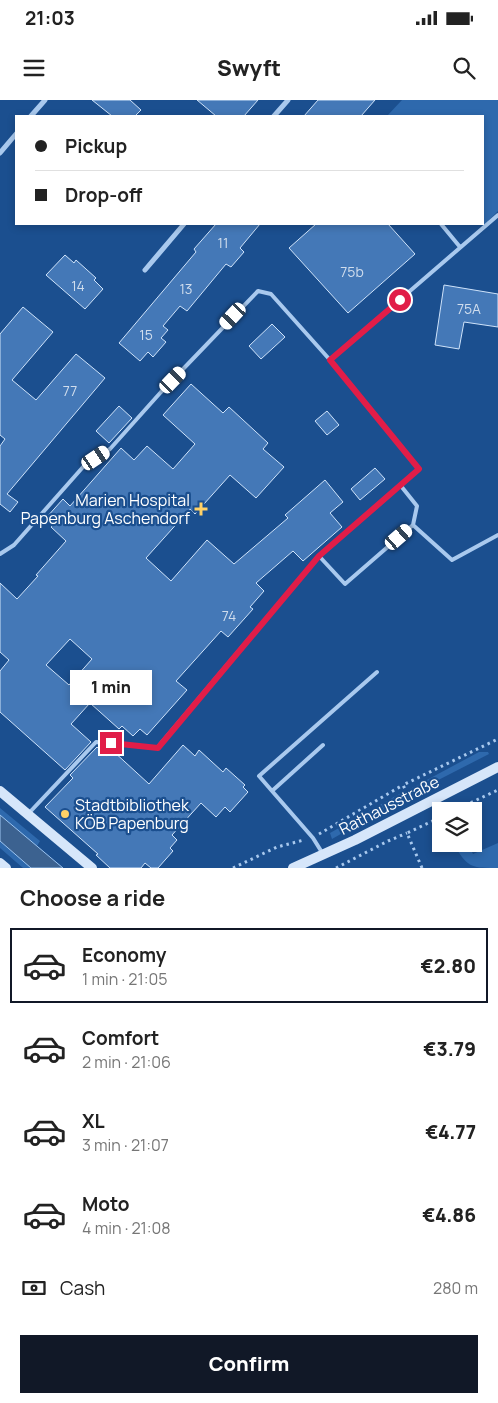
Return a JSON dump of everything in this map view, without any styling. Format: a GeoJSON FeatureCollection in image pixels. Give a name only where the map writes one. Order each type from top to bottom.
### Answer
{"type":"FeatureCollection","features":[{"type":"Feature","properties":{"kind":"street"},"geometry":{"type":"LineString","coordinates":[[32,115],[45,100]]}},
{"type":"Feature","properties":{"kind":"street"},"geometry":{"type":"LineString","coordinates":[[275,115],[288,100]]}},
{"type":"Feature","properties":{"kind":"street"},"geometry":{"type":"LineString","coordinates":[[0,153],[15,135]]}},
{"type":"Feature","properties":{"kind":"street"},"geometry":{"type":"LineString","coordinates":[[145,270],[183,225]]}},
{"type":"Feature","properties":{"kind":"street","name":"Rathausstraße"},"geometry":{"type":"LineString","coordinates":[[293,868],[355,840],[498,767]]}},
{"type":"Feature","properties":{"kind":"street"},"geometry":{"type":"LineString","coordinates":[[0,791],[92,868]]}},
{"type":"Feature","properties":{"kind":"street"},"geometry":{"type":"LineString","coordinates":[[0,863],[6,868]]}},
{"type":"Feature","properties":{"kind":"lane"},"geometry":{"type":"LineString","coordinates":[[330,360],[498,215]]}},
{"type":"Feature","properties":{"kind":"lane"},"geometry":{"type":"LineString","coordinates":[[442,225],[460,247]]}},
{"type":"Feature","properties":{"kind":"lane"},"geometry":{"type":"LineString","coordinates":[[0,554],[14,546],[83,467],[110,449],[161,392],[258,291],[271,294],[330,360],[419,469],[319,556],[158,748],[96,742],[28,814]]}},
{"type":"Feature","properties":{"kind":"lane"},"geometry":{"type":"LineString","coordinates":[[319,556],[345,584],[413,525],[417,506],[401,486]]}},
{"type":"Feature","properties":{"kind":"lane"},"geometry":{"type":"LineString","coordinates":[[413,525],[452,560],[498,535]]}},
{"type":"Feature","properties":{"kind":"lane"},"geometry":{"type":"LineString","coordinates":[[323,854],[313,838],[259,776],[377,672]]}},
{"type":"Feature","properties":{"kind":"lane"},"geometry":{"type":"LineString","coordinates":[[272,791],[323,745]]}},
{"type":"Feature","properties":{"kind":"path"},"geometry":{"type":"LineString","coordinates":[[425,803],[409,800],[403,786],[498,739]]}},
{"type":"Feature","properties":{"kind":"path"},"geometry":{"type":"LineString","coordinates":[[472,802],[498,790]]}},
{"type":"Feature","properties":{"kind":"path"},"geometry":{"type":"LineString","coordinates":[[336,868],[388,841],[432,821]]}},
{"type":"Feature","properties":{"kind":"path"},"geometry":{"type":"LineString","coordinates":[[407,833],[422,868]]}},
{"type":"Feature","properties":{"kind":"shaded area"},"geometry":{"type":"Polygon","coordinates":[[[402,100],[498,100],[498,211],[484,225],[484,115],[388,115],[402,100]]]}},
{"type":"Feature","properties":{"kind":"shaded area"},"geometry":{"type":"Polygon","coordinates":[[[479,752],[488,752],[489,754],[411,794],[410,789],[479,752]]]}},
{"type":"Feature","properties":{"kind":"shaded area"},"geometry":{"type":"Polygon","coordinates":[[[401,793],[404,798],[332,839],[330,833],[401,793]]]}},
{"type":"Feature","properties":{"kind":"shaded area"},"geometry":{"type":"Polygon","coordinates":[[[0,808],[40,841],[37,846],[63,868],[23,868],[0,848],[0,808]]]}},
{"type":"Feature","properties":{"kind":"shaded area"},"geometry":{"type":"Polygon","coordinates":[[[0,815],[63,868],[31,868],[0,841],[0,815]]]}},
{"type":"Feature","properties":{"kind":"shaded area"},"geometry":{"type":"Polygon","coordinates":[[[498,843],[498,868],[483,868],[472,865],[464,860],[459,852],[472,852],[473,854],[482,852],[482,850],[498,843]]]}},
{"type":"Feature","properties":{"kind":"building"},"geometry":{"type":"Polygon","coordinates":[[[92,100],[130,100],[141,110],[136,115],[111,115],[92,100]]]}},
{"type":"Feature","properties":{"kind":"building"},"geometry":{"type":"Polygon","coordinates":[[[197,100],[258,100],[245,115],[215,115],[197,100]]]}},
{"type":"Feature","properties":{"kind":"building"},"geometry":{"type":"Polygon","coordinates":[[[318,100],[375,100],[362,115],[305,115],[318,100]]]}},
{"type":"Feature","properties":{"kind":"building"},"geometry":{"type":"Polygon","coordinates":[[[215,225],[259,225],[240,248],[244,252],[231,267],[226,264],[187,311],[180,306],[163,326],[168,330],[161,338],[166,342],[153,357],[148,352],[140,361],[119,343],[196,252],[194,249],[215,225]]]}},
{"type":"Feature","properties":{"kind":"building"},"geometry":{"type":"Polygon","coordinates":[[[315,225],[389,225],[415,254],[348,313],[289,248],[315,225]]]}},
{"type":"Feature","properties":{"kind":"building"},"geometry":{"type":"Polygon","coordinates":[[[65,255],[74,263],[76,260],[96,278],[94,280],[103,289],[85,309],[46,275],[65,255]]]}},
{"type":"Feature","properties":{"kind":"building"},"geometry":{"type":"Polygon","coordinates":[[[444,285],[498,294],[498,327],[464,322],[459,349],[435,345],[444,285]]]}},
{"type":"Feature","properties":{"kind":"building"},"geometry":{"type":"Polygon","coordinates":[[[23,307],[53,332],[12,380],[36,400],[76,354],[105,378],[7,494],[18,502],[10,512],[0,504],[0,446],[5,439],[0,435],[0,334],[23,307]]]}},
{"type":"Feature","properties":{"kind":"building"},"geometry":{"type":"Polygon","coordinates":[[[272,324],[285,337],[261,359],[249,346],[272,324]]]}},
{"type":"Feature","properties":{"kind":"building"},"geometry":{"type":"Polygon","coordinates":[[[191,384],[223,413],[229,407],[268,443],[263,449],[284,467],[256,498],[230,475],[195,514],[190,509],[146,558],[171,581],[207,540],[234,564],[288,518],[285,515],[325,480],[343,502],[330,513],[342,527],[303,561],[293,551],[256,583],[264,591],[250,607],[253,609],[228,637],[221,631],[176,681],[187,690],[147,735],[140,729],[133,736],[122,726],[119,729],[90,703],[71,724],[91,742],[65,770],[0,712],[0,671],[9,660],[0,652],[0,583],[17,599],[38,576],[36,575],[66,541],[51,527],[53,525],[46,518],[63,499],[70,506],[121,448],[134,460],[147,446],[173,469],[195,444],[163,415],[191,384]],[[70,639],[46,665],[69,685],[92,659],[70,639]]]}},
{"type":"Feature","properties":{"kind":"building"},"geometry":{"type":"Polygon","coordinates":[[[119,406],[132,418],[109,443],[96,431],[119,406]]]}},
{"type":"Feature","properties":{"kind":"building"},"geometry":{"type":"Polygon","coordinates":[[[327,411],[339,425],[327,435],[315,421],[327,411]]]}},
{"type":"Feature","properties":{"kind":"building"},"geometry":{"type":"Polygon","coordinates":[[[375,468],[385,479],[360,500],[351,489],[375,468]]]}},
{"type":"Feature","properties":{"kind":"building"},"geometry":{"type":"Polygon","coordinates":[[[183,745],[195,756],[199,750],[223,772],[226,768],[245,785],[243,787],[248,792],[230,812],[225,807],[216,817],[201,803],[172,835],[177,840],[170,848],[173,851],[158,868],[151,868],[145,863],[141,868],[110,868],[96,855],[98,854],[45,807],[73,778],[70,775],[97,747],[107,756],[112,750],[149,784],[183,745]]]}},
{"type":"Feature","properties":{"kind":"place","name":"Marien Hospital Papenburg Aschendorf"},"geometry":{"type":"Point","coordinates":[201,509]}},
{"type":"Feature","properties":{"kind":"place","name":"Stadtbibliothek KÖB Papenburg"},"geometry":{"type":"Point","coordinates":[65,814]}},
{"type":"Feature","properties":{"kind":"route"},"geometry":{"type":"LineString","coordinates":[[111,743],[158,748],[319,556],[419,469],[330,360],[400,300]]}}]}
